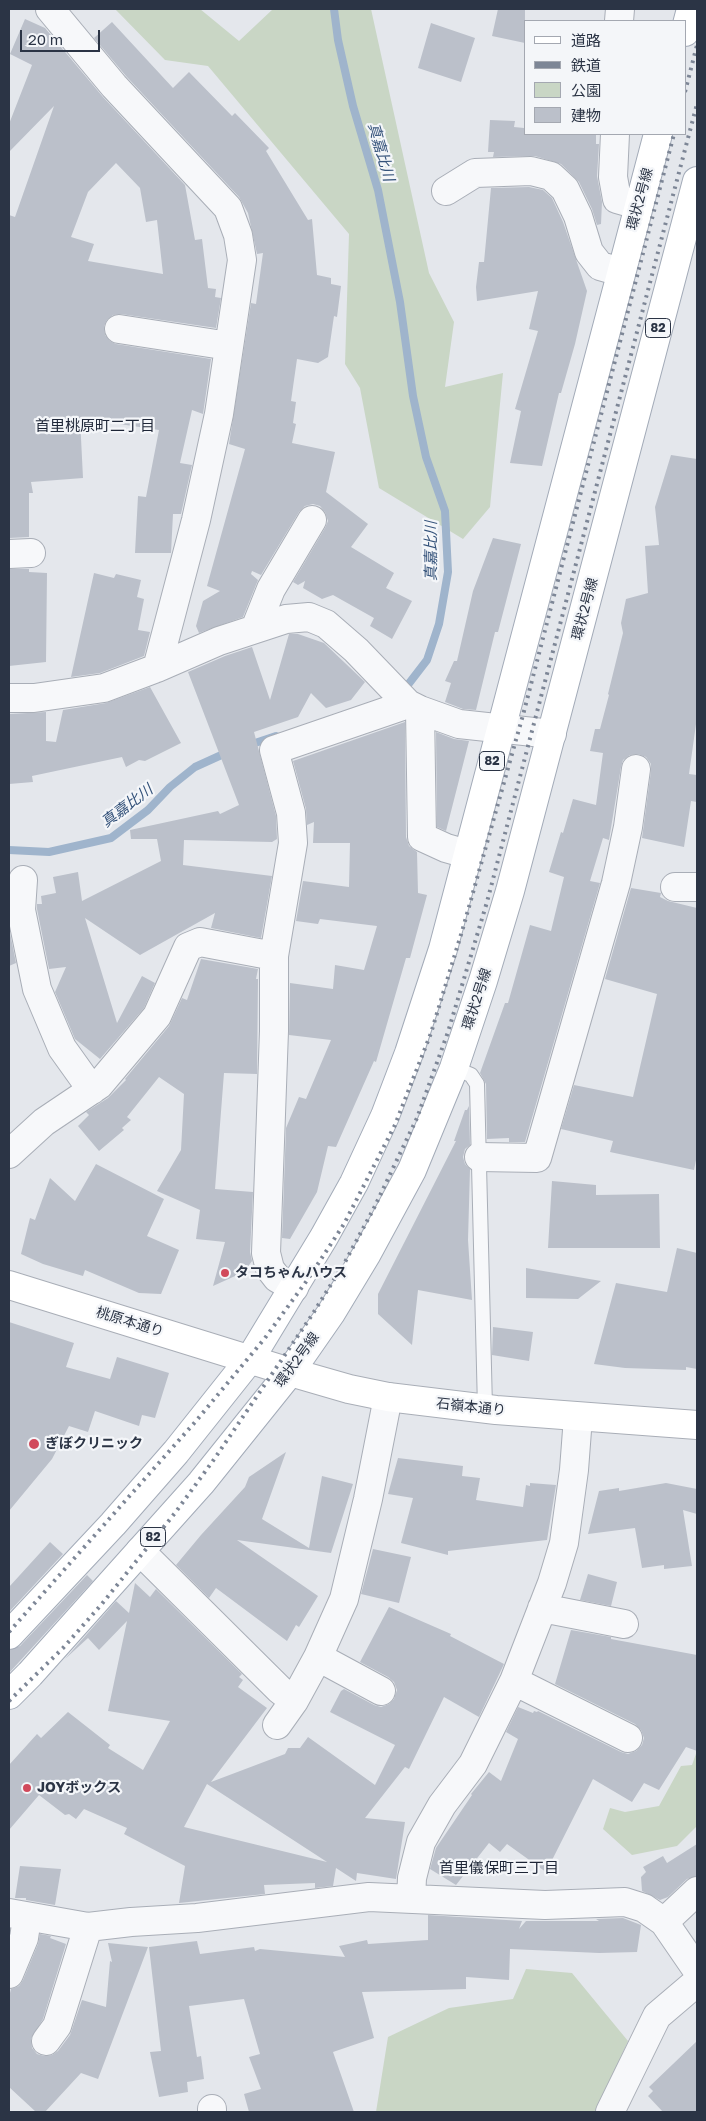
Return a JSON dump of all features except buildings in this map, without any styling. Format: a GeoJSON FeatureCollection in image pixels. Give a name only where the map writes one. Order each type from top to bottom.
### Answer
{"type":"FeatureCollection","features":[{"type":"Feature","properties":{"kind":"main road"},"geometry":{"type":"LineString","coordinates":[[686,28],[691,9]]}},
{"type":"Feature","properties":{"kind":"main road","name":"環状2号線"},"geometry":{"type":"LineString","coordinates":[[9,1635],[100,1539],[176,1452],[250,1359],[294,1288],[354,1183],[384,1116],[409,1053],[443,949],[658,135]]}},
{"type":"Feature","properties":{"kind":"main road","name":"環状2号線"},"geometry":{"type":"LineString","coordinates":[[9,1695],[201,1483],[290,1372],[339,1300],[391,1210],[430,1129],[454,1068],[510,891],[697,180]]}},
{"type":"Feature","properties":{"kind":"main road","name":"桃原本通り"},"geometry":{"type":"LineString","coordinates":[[9,1285],[250,1359]]}},
{"type":"Feature","properties":{"kind":"main road","name":"石嶺本通り"},"geometry":{"type":"LineString","coordinates":[[250,1359],[349,1389],[388,1397],[578,1417],[697,1425]]}},
{"type":"Feature","properties":{"kind":"street"},"geometry":{"type":"LineString","coordinates":[[50,9],[114,86],[228,208],[238,235],[242,260],[209,466],[157,668]]}},
{"type":"Feature","properties":{"kind":"street"},"geometry":{"type":"LineString","coordinates":[[615,135],[613,177],[617,199],[638,206]]}},
{"type":"Feature","properties":{"kind":"street"},"geometry":{"type":"LineString","coordinates":[[446,191],[475,173],[531,171],[551,176],[565,189],[578,216],[588,252],[600,266],[621,272]]}},
{"type":"Feature","properties":{"kind":"street"},"geometry":{"type":"LineString","coordinates":[[119,328],[229,346]]}},
{"type":"Feature","properties":{"kind":"street"},"geometry":{"type":"LineString","coordinates":[[255,629],[271,589],[312,520]]}},
{"type":"Feature","properties":{"kind":"street"},"geometry":{"type":"LineString","coordinates":[[9,698],[34,698],[104,688],[157,668],[219,641],[298,617],[326,624],[356,650],[412,705],[459,724],[552,734]]}},
{"type":"Feature","properties":{"kind":"street"},"geometry":{"type":"LineString","coordinates":[[412,705],[422,837],[446,848],[467,854]]}},
{"type":"Feature","properties":{"kind":"street"},"geometry":{"type":"LineString","coordinates":[[294,1288],[277,1278],[270,1269],[266,1253],[274,1031],[274,956],[294,844],[290,813],[274,750],[412,705]]}},
{"type":"Feature","properties":{"kind":"street"},"geometry":{"type":"LineString","coordinates":[[479,1157],[537,1158],[616,883],[628,827],[636,769]]}},
{"type":"Feature","properties":{"kind":"street"},"geometry":{"type":"LineString","coordinates":[[23,880],[21,910],[37,989],[62,1048],[92,1090]]}},
{"type":"Feature","properties":{"kind":"street"},"geometry":{"type":"LineString","coordinates":[[9,1154],[44,1122],[99,1085],[156,1016],[188,947],[200,942],[274,956]]}},
{"type":"Feature","properties":{"kind":"street"},"geometry":{"type":"LineString","coordinates":[[277,1725],[294,1701],[318,1658],[344,1599],[368,1499],[388,1397]]}},
{"type":"Feature","properties":{"kind":"street"},"geometry":{"type":"LineString","coordinates":[[411,1899],[412,1878],[421,1842],[442,1805],[474,1764],[514,1681],[542,1608],[564,1543],[574,1470],[578,1417]]}},
{"type":"Feature","properties":{"kind":"street"},"geometry":{"type":"LineString","coordinates":[[140,1551],[280,1690],[294,1701]]}},
{"type":"Feature","properties":{"kind":"street"},"geometry":{"type":"LineString","coordinates":[[542,1608],[624,1624]]}},
{"type":"Feature","properties":{"kind":"street"},"geometry":{"type":"LineString","coordinates":[[318,1658],[381,1691]]}},
{"type":"Feature","properties":{"kind":"street"},"geometry":{"type":"LineString","coordinates":[[514,1681],[628,1738]]}},
{"type":"Feature","properties":{"kind":"street"},"geometry":{"type":"LineString","coordinates":[[664,1922],[697,1891]]}},
{"type":"Feature","properties":{"kind":"street"},"geometry":{"type":"LineString","coordinates":[[9,1974],[24,1938],[18,1916],[88,1927],[197,1918],[369,1897],[545,1905],[625,1902],[644,1908],[664,1922],[697,1970]]}},
{"type":"Feature","properties":{"kind":"street"},"geometry":{"type":"LineString","coordinates":[[46,2041],[57,2026],[88,1927]]}},
{"type":"Feature","properties":{"kind":"street"},"geometry":{"type":"LineString","coordinates":[[610,2112],[657,2016],[697,1982]]}},
{"type":"Feature","properties":{"kind":"lane"},"geometry":{"type":"LineString","coordinates":[[454,1068],[472,1075],[477,1084],[485,1408]]}},
{"type":"Feature","properties":{"kind":"green space"},"geometry":{"type":"Polygon","coordinates":[[[115,9],[200,9],[239,41],[273,9],[371,9],[429,273],[454,322],[445,387],[503,373],[490,507],[463,539],[379,488],[360,388],[345,364],[349,234],[208,66],[165,60],[115,9]]]}},
{"type":"Feature","properties":{"kind":"green space"},"geometry":{"type":"Polygon","coordinates":[[[697,1751],[697,1826],[677,1846],[632,1855],[603,1829],[610,1808],[625,1812],[659,1806],[681,1766],[692,1765],[697,1751]]]}},
{"type":"Feature","properties":{"kind":"green space"},"geometry":{"type":"Polygon","coordinates":[[[526,1969],[572,1973],[628,2041],[596,2112],[376,2112],[388,2037],[449,2008],[513,1999],[526,1969]]]}},
{"type":"Feature","properties":{"kind":"waterway","name":"真嘉比川"},"geometry":{"type":"LineString","coordinates":[[334,9],[338,40],[353,106],[378,190],[400,302],[413,396],[426,457],[445,511],[448,572],[439,624],[427,660],[407,686],[400,690]]}},
{"type":"Feature","properties":{"kind":"waterway","name":"真嘉比川"},"geometry":{"type":"LineString","coordinates":[[249,745],[276,736]]}},
{"type":"Feature","properties":{"kind":"waterway","name":"真嘉比川"},"geometry":{"type":"LineString","coordinates":[[9,850],[49,852],[111,838],[148,810],[170,787],[195,767],[228,752]]}},
{"type":"Feature","properties":{"kind":"railway"},"geometry":{"type":"LineString","coordinates":[[686,88],[697,45]]}},
{"type":"Feature","properties":{"kind":"railway"},"geometry":{"type":"LineString","coordinates":[[9,1701],[64,1647],[101,1605],[175,1513],[215,1458],[312,1315],[345,1262],[374,1208],[417,1118],[448,1032],[487,902],[697,104]]}},
{"type":"Feature","properties":{"kind":"railway"},"geometry":{"type":"LineString","coordinates":[[9,1632],[196,1421],[265,1338],[308,1279],[344,1224],[395,1125],[431,1033],[463,928],[523,715],[674,135]]}},
{"type":"Feature","properties":{"kind":"place","name":"タコちゃんハウス"},"geometry":{"type":"Point","coordinates":[225,1273]}},
{"type":"Feature","properties":{"kind":"place","name":"ぎぼクリニック"},"geometry":{"type":"Point","coordinates":[34,1444]}},
{"type":"Feature","properties":{"kind":"place","name":"JOYボックス"},"geometry":{"type":"Point","coordinates":[27,1788]}},
{"type":"Feature","properties":{"kind":"district","name":"首里桃原町二丁目"},"geometry":{"type":"Point","coordinates":[95,426]}},
{"type":"Feature","properties":{"kind":"district","name":"首里儀保町三丁目"},"geometry":{"type":"Point","coordinates":[499,1868]}}]}
